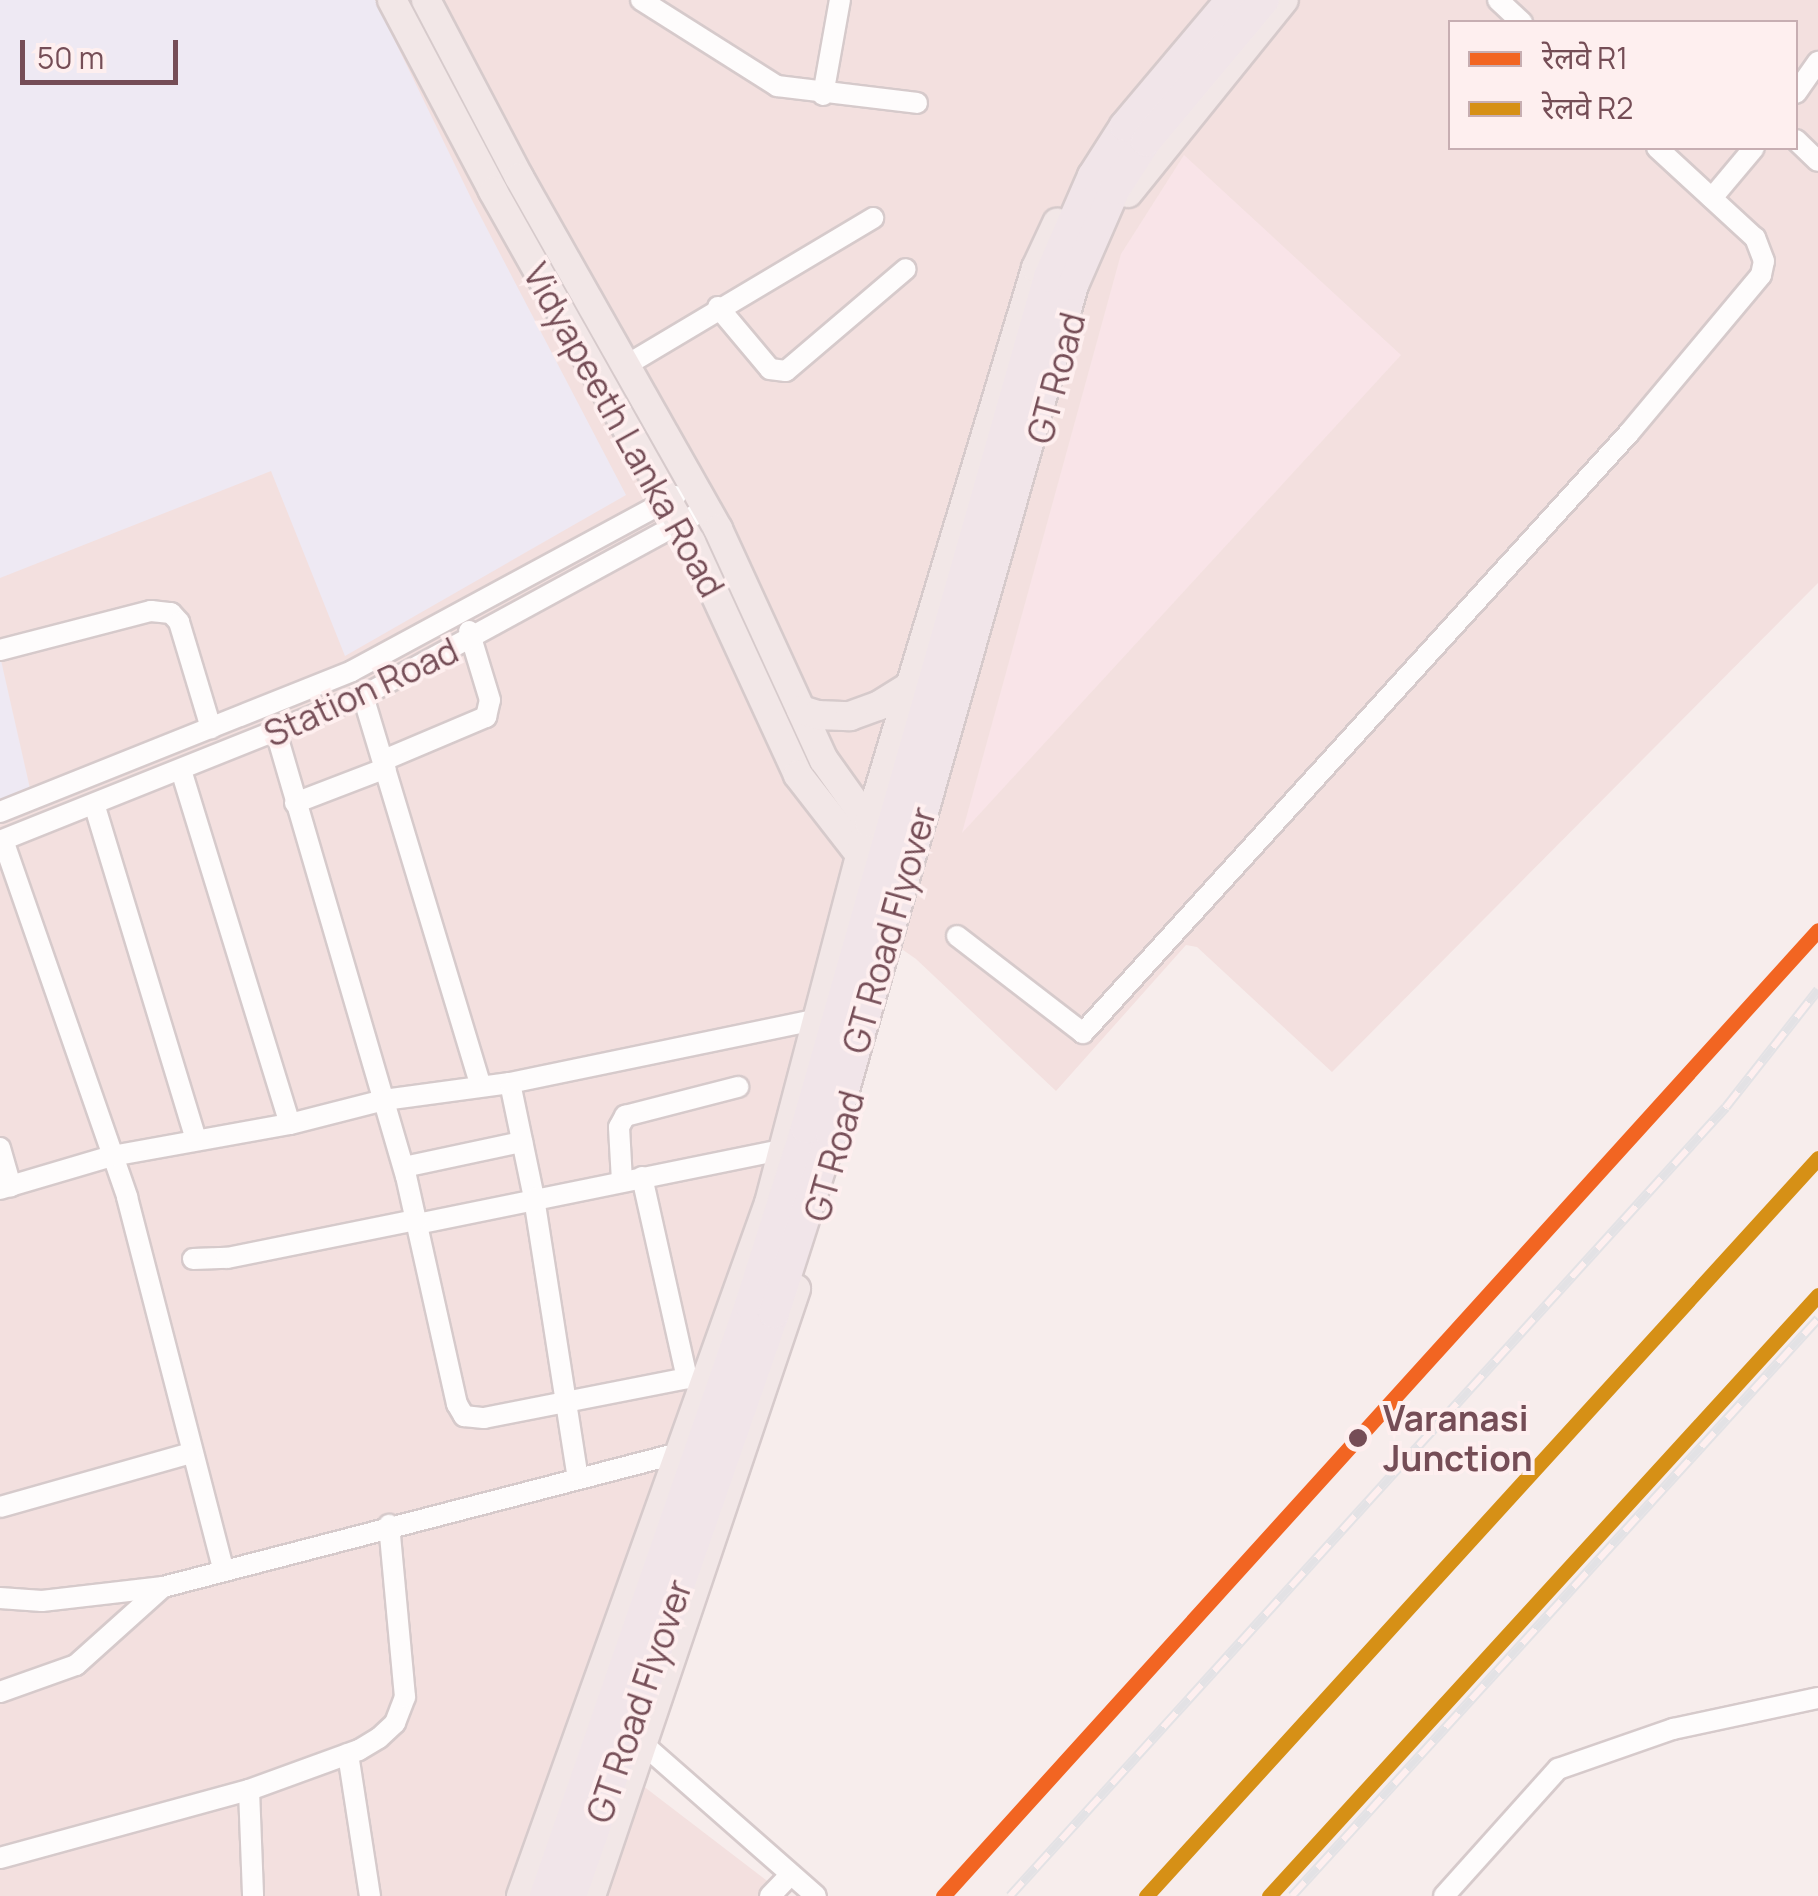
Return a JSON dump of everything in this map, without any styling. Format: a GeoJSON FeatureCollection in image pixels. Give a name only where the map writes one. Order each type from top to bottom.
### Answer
{"type":"FeatureCollection","features":[{"type":"Feature","properties":{"kind":"highway","name":"GT Road Flyover"},"geometry":{"type":"LineString","coordinates":[[544,1896],[750,1305],[806,1128],[1049,277],[1079,204],[1125,126],[1231,0]]}},
{"type":"Feature","properties":{"kind":"highway","name":"GT Road Flyover"},"geometry":{"type":"LineString","coordinates":[[572,1896],[774,1313],[825,1153],[1073,285],[1115,189],[1146,141],[1264,0]]}},
{"type":"Feature","properties":{"kind":"main road","name":"Vidyapeeth Lanka Road"},"geometry":{"type":"LineString","coordinates":[[392,0],[482,171],[674,513],[798,775],[861,856]]}},
{"type":"Feature","properties":{"kind":"main road","name":"Vidyapeeth Lanka Road"},"geometry":{"type":"LineString","coordinates":[[426,0],[508,157],[699,497],[824,760],[869,823]]}},
{"type":"Feature","properties":{"kind":"main road","name":"GT Road"},"geometry":{"type":"LineString","coordinates":[[521,1896],[679,1453],[695,1380],[769,1203],[869,823],[915,683],[1036,268],[1078,180],[1220,0]]}},
{"type":"Feature","properties":{"kind":"main road","name":"GT Road"},"geometry":{"type":"LineString","coordinates":[[591,1896],[786,1326],[923,857],[1090,255],[1134,181],[1284,0]]}},
{"type":"Feature","properties":{"kind":"main road"},"geometry":{"type":"LineString","coordinates":[[482,171],[508,157]]}},
{"type":"Feature","properties":{"kind":"main road"},"geometry":{"type":"LineString","coordinates":[[587,360],[620,356]]}},
{"type":"Feature","properties":{"kind":"main road"},"geometry":{"type":"LineString","coordinates":[[634,442],[658,424]]}},
{"type":"Feature","properties":{"kind":"main road"},"geometry":{"type":"LineString","coordinates":[[800,710],[817,716],[850,716],[878,706],[915,683]]}},
{"type":"Feature","properties":{"kind":"street"},"geometry":{"type":"LineString","coordinates":[[641,0],[776,86],[824,96],[917,104]]}},
{"type":"Feature","properties":{"kind":"street"},"geometry":{"type":"LineString","coordinates":[[824,96],[840,0]]}},
{"type":"Feature","properties":{"kind":"street"},"geometry":{"type":"LineString","coordinates":[[1498,0],[1520,20]]}},
{"type":"Feature","properties":{"kind":"street"},"geometry":{"type":"LineString","coordinates":[[1798,90],[1818,62]]}},
{"type":"Feature","properties":{"kind":"street"},"geometry":{"type":"LineString","coordinates":[[1798,142],[1818,161]]}},
{"type":"Feature","properties":{"kind":"street"},"geometry":{"type":"LineString","coordinates":[[958,936],[1083,1033],[1629,433],[1762,276],[1763,252],[1755,238],[1659,150]]}},
{"type":"Feature","properties":{"kind":"street"},"geometry":{"type":"LineString","coordinates":[[1712,198],[1752,150]]}},
{"type":"Feature","properties":{"kind":"street"},"geometry":{"type":"LineString","coordinates":[[620,356],[874,218]]}},
{"type":"Feature","properties":{"kind":"street"},"geometry":{"type":"LineString","coordinates":[[718,306],[770,369],[786,372],[906,269]]}},
{"type":"Feature","properties":{"kind":"street","name":"Station Road"},"geometry":{"type":"LineString","coordinates":[[1,840],[95,807],[364,696],[473,640],[699,497]]}},
{"type":"Feature","properties":{"kind":"street","name":"Station Road"},"geometry":{"type":"LineString","coordinates":[[0,812],[352,672],[674,513]]}},
{"type":"Feature","properties":{"kind":"street"},"geometry":{"type":"LineString","coordinates":[[0,650],[151,611],[171,612],[179,622],[211,728]]}},
{"type":"Feature","properties":{"kind":"street"},"geometry":{"type":"LineString","coordinates":[[295,802],[486,717],[490,700],[462,616]]}},
{"type":"Feature","properties":{"kind":"street"},"geometry":{"type":"LineString","coordinates":[[364,696],[481,1086]]}},
{"type":"Feature","properties":{"kind":"street"},"geometry":{"type":"LineString","coordinates":[[276,732],[404,1167],[457,1404],[464,1416],[484,1418],[567,1400],[695,1380],[618,1127],[625,1116],[738,1087]]}},
{"type":"Feature","properties":{"kind":"street"},"geometry":{"type":"LineString","coordinates":[[180,770],[290,1124]]}},
{"type":"Feature","properties":{"kind":"street"},"geometry":{"type":"LineString","coordinates":[[95,807],[196,1140]]}},
{"type":"Feature","properties":{"kind":"street"},"geometry":{"type":"LineString","coordinates":[[1,840],[127,1197],[224,1568]]}},
{"type":"Feature","properties":{"kind":"street"},"geometry":{"type":"LineString","coordinates":[[0,1148],[6,1187],[112,1156],[290,1124],[384,1100],[510,1084],[819,1019]]}},
{"type":"Feature","properties":{"kind":"street"},"geometry":{"type":"LineString","coordinates":[[510,1084],[534,1198],[578,1478]]}},
{"type":"Feature","properties":{"kind":"street"},"geometry":{"type":"LineString","coordinates":[[404,1167],[522,1142]]}},
{"type":"Feature","properties":{"kind":"street"},"geometry":{"type":"LineString","coordinates":[[193,1259],[227,1258],[784,1148]]}},
{"type":"Feature","properties":{"kind":"street"},"geometry":{"type":"LineString","coordinates":[[0,1507],[192,1453]]}},
{"type":"Feature","properties":{"kind":"street"},"geometry":{"type":"LineString","coordinates":[[0,1598],[42,1601],[163,1587],[224,1568],[679,1453]]}},
{"type":"Feature","properties":{"kind":"street"},"geometry":{"type":"LineString","coordinates":[[0,1858],[249,1790],[348,1754],[396,1723],[405,1698],[388,1526]]}},
{"type":"Feature","properties":{"kind":"street"},"geometry":{"type":"LineString","coordinates":[[0,1692],[76,1665],[163,1587]]}},
{"type":"Feature","properties":{"kind":"street"},"geometry":{"type":"LineString","coordinates":[[1444,1896],[1558,1769],[1673,1729],[1818,1698]]}},
{"type":"Feature","properties":{"kind":"street"},"geometry":{"type":"LineString","coordinates":[[643,1744],[816,1896]]}},
{"type":"Feature","properties":{"kind":"street"},"geometry":{"type":"LineString","coordinates":[[348,1754],[370,1896]]}},
{"type":"Feature","properties":{"kind":"street"},"geometry":{"type":"LineString","coordinates":[[249,1790],[253,1896]]}},
{"type":"Feature","properties":{"kind":"street"},"geometry":{"type":"LineString","coordinates":[[770,1896],[791,1874]]}},
{"type":"Feature","properties":{"kind":"shaded area"},"geometry":{"type":"Polygon","coordinates":[[[0,0],[1818,0],[1818,583],[1332,1072],[1197,947],[1186,945],[1056,1091],[916,959],[847,911],[587,1743],[787,1896],[0,1896],[0,0]]]}},
{"type":"Feature","properties":{"kind":"shaded area"},"geometry":{"type":"Polygon","coordinates":[[[0,0],[375,0],[472,200],[626,495],[345,656],[271,471],[0,578],[0,0]]]}},
{"type":"Feature","properties":{"kind":"shaded area"},"geometry":{"type":"Polygon","coordinates":[[[1184,155],[1401,355],[962,833],[1121,254],[1184,155]]]}},
{"type":"Feature","properties":{"kind":"shaded area"},"geometry":{"type":"Polygon","coordinates":[[[0,656],[31,793],[0,805],[0,656]]]}},
{"type":"Feature","properties":{"kind":"railway"},"geometry":{"type":"LineString","coordinates":[[943,1896],[1818,930]]}},
{"type":"Feature","properties":{"kind":"railway"},"geometry":{"type":"LineString","coordinates":[[1010,1896],[1726,1107],[1818,990]]}},
{"type":"Feature","properties":{"kind":"railway"},"geometry":{"type":"LineString","coordinates":[[1292,1896],[1818,1319]]}},
{"type":"Feature","properties":{"kind":"rail line","name":"R1"},"geometry":{"type":"LineString","coordinates":[[943,1896],[1818,930]]}},
{"type":"Feature","properties":{"kind":"rail line","name":"R2"},"geometry":{"type":"LineString","coordinates":[[1146,1896],[1818,1158]]}},
{"type":"Feature","properties":{"kind":"rail line","name":"R2"},"geometry":{"type":"LineString","coordinates":[[1269,1896],[1818,1295]]}},
{"type":"Feature","properties":{"kind":"place","name":"Varanasi Junction"},"geometry":{"type":"Point","coordinates":[1358,1438]}}]}
